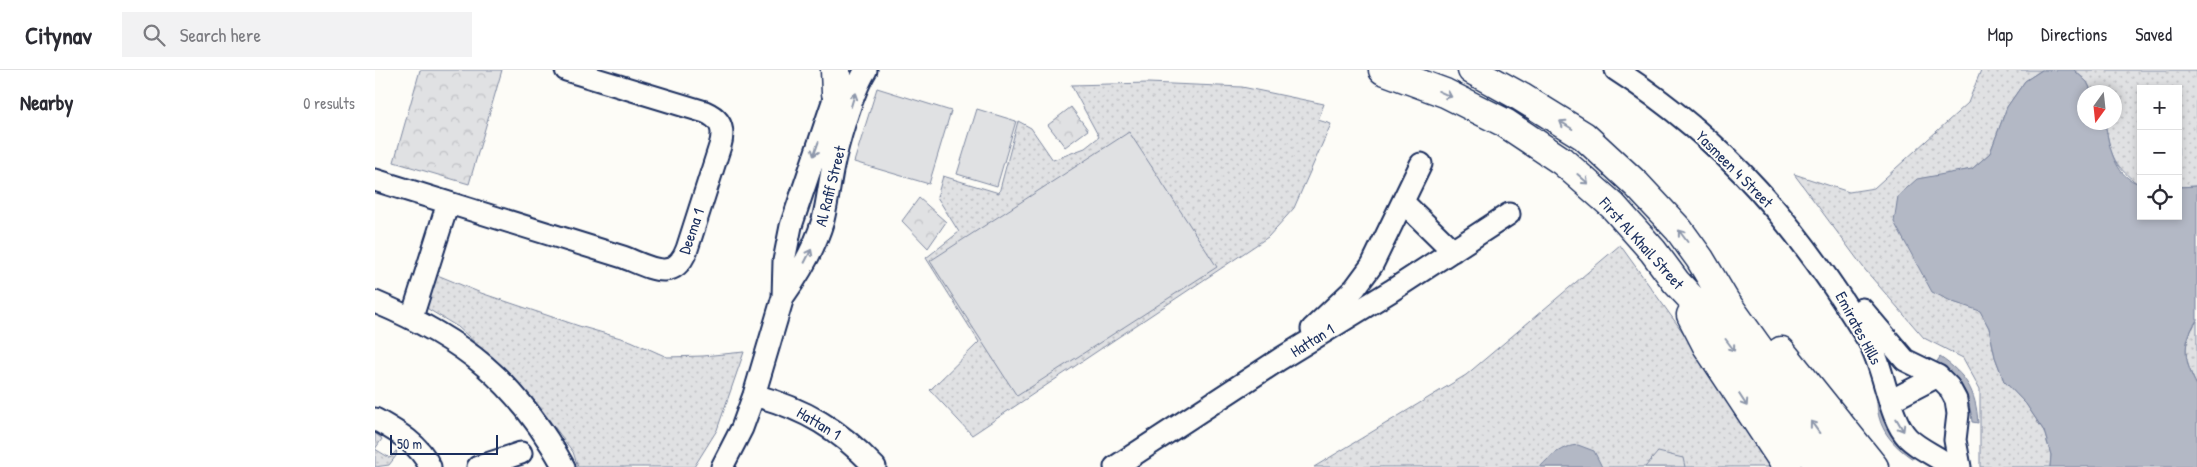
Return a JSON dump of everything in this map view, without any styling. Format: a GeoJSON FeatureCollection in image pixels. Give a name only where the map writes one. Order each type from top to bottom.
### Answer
{"type":"FeatureCollection","features":[{"type":"Feature","properties":{"kind":"main road","name":"First Al Khail Street"},"geometry":{"type":"LineString","coordinates":[[1383,70],[1445,93],[1505,123],[1562,161],[1613,206],[1653,251],[1675,282],[1707,315],[1820,467]]}},
{"type":"Feature","properties":{"kind":"main road","name":"First Al Khail Street"},"geometry":{"type":"LineString","coordinates":[[1472,70],[1521,97],[1584,136],[1637,185],[1679,230],[1700,259],[1725,301],[1844,467]]}},
{"type":"Feature","properties":{"kind":"main road"},"geometry":{"type":"LineString","coordinates":[[1700,259],[1735,293],[1874,467]]}},
{"type":"Feature","properties":{"kind":"main road"},"geometry":{"type":"LineString","coordinates":[[1675,282],[1707,346],[1787,467]]}},
{"type":"Feature","properties":{"kind":"street","name":"Deema 1"},"geometry":{"type":"LineString","coordinates":[[375,180],[623,257],[658,271],[668,270],[677,266],[684,258],[721,146],[723,135],[721,125],[715,116],[705,112],[566,70]]}},
{"type":"Feature","properties":{"kind":"street","name":"Al Rafif Street"},"geometry":{"type":"LineString","coordinates":[[783,297],[803,267],[818,235],[833,169],[857,88],[866,70]]}},
{"type":"Feature","properties":{"kind":"street","name":"Yasmeen 4 Street"},"geometry":{"type":"LineString","coordinates":[[1616,70],[1654,95],[1717,146],[1766,197],[1800,237],[1835,287]]}},
{"type":"Feature","properties":{"kind":"street","name":"Al Rafif Street"},"geometry":{"type":"LineString","coordinates":[[721,467],[742,428],[754,395],[783,297],[784,261],[791,226],[838,78]]}},
{"type":"Feature","properties":{"kind":"street"},"geometry":{"type":"LineString","coordinates":[[1280,359],[1355,288],[1371,265],[1421,164]]}},
{"type":"Feature","properties":{"kind":"street"},"geometry":{"type":"LineString","coordinates":[[1403,202],[1453,251]]}},
{"type":"Feature","properties":{"kind":"street"},"geometry":{"type":"LineString","coordinates":[[412,317],[448,203]]}},
{"type":"Feature","properties":{"kind":"street","name":"Hattan 1"},"geometry":{"type":"LineString","coordinates":[[1115,467],[1280,359],[1391,291],[1509,214]]}},
{"type":"Feature","properties":{"kind":"street"},"geometry":{"type":"LineString","coordinates":[[1371,265],[1391,291]]}},
{"type":"Feature","properties":{"kind":"street","name":"Emirates Hills"},"geometry":{"type":"LineString","coordinates":[[1835,287],[1855,301],[1905,360],[1929,380],[1949,387],[1956,400],[1958,414],[1955,440],[1960,467]]}},
{"type":"Feature","properties":{"kind":"street","name":"Emirates Hills"},"geometry":{"type":"LineString","coordinates":[[1835,287],[1876,355],[1898,425],[1907,437],[1951,467]]}},
{"type":"Feature","properties":{"kind":"street"},"geometry":{"type":"LineString","coordinates":[[375,302],[412,317],[452,340],[489,368],[521,401],[548,439],[564,467]]}},
{"type":"Feature","properties":{"kind":"street"},"geometry":{"type":"LineString","coordinates":[[1890,401],[1929,380]]}},
{"type":"Feature","properties":{"kind":"street","name":"Hattan 1"},"geometry":{"type":"LineString","coordinates":[[754,395],[783,403],[809,415],[834,430],[857,448],[875,467]]}},
{"type":"Feature","properties":{"kind":"street"},"geometry":{"type":"LineString","coordinates":[[375,420],[404,437],[418,449],[430,467]]}},
{"type":"Feature","properties":{"kind":"street"},"geometry":{"type":"LineString","coordinates":[[478,467],[521,453]]}},
{"type":"Feature","properties":{"kind":"green space"},"geometry":{"type":"Polygon","coordinates":[[[420,70],[502,70],[469,184],[394,162],[420,70]]]}},
{"type":"Feature","properties":{"kind":"green space"},"geometry":{"type":"Polygon","coordinates":[[[1981,70],[2042,70],[2025,81],[2007,107],[1990,153],[1972,169],[1917,180],[1895,222],[1913,254],[1953,302],[1980,310],[1989,328],[1995,357],[2004,381],[2026,404],[2044,431],[2051,455],[2050,467],[1980,467],[1980,389],[1963,358],[1924,338],[1866,271],[1794,174],[1849,192],[1874,188],[1968,103],[1981,70]]]}},
{"type":"Feature","properties":{"kind":"green space"},"geometry":{"type":"Polygon","coordinates":[[[2074,70],[2197,70],[2197,186],[2182,187],[2182,85],[2137,85],[2137,183],[2117,164],[2111,150],[2106,130],[2122,130],[2122,85],[2088,85],[2074,70]]]}},
{"type":"Feature","properties":{"kind":"green space"},"geometry":{"type":"Polygon","coordinates":[[[1148,83],[1242,87],[1324,104],[1318,120],[1331,124],[1294,208],[1268,237],[972,435],[930,390],[979,342],[926,258],[959,232],[937,197],[943,176],[999,193],[1018,121],[1031,128],[1053,160],[1085,148],[1099,137],[1071,85],[1148,83]]]}},
{"type":"Feature","properties":{"kind":"green space"},"geometry":{"type":"Polygon","coordinates":[[[877,88],[951,111],[929,184],[854,162],[877,88]]]}},
{"type":"Feature","properties":{"kind":"green space"},"geometry":{"type":"Polygon","coordinates":[[[1071,107],[1088,130],[1065,147],[1048,125],[1071,107]]]}},
{"type":"Feature","properties":{"kind":"green space"},"geometry":{"type":"Polygon","coordinates":[[[977,109],[1016,121],[997,186],[957,174],[977,109]]]}},
{"type":"Feature","properties":{"kind":"green space"},"geometry":{"type":"Polygon","coordinates":[[[1129,132],[1217,267],[1017,396],[930,261],[1129,132]]]}},
{"type":"Feature","properties":{"kind":"green space"},"geometry":{"type":"Polygon","coordinates":[[[919,198],[946,222],[928,248],[902,221],[919,198]]]}},
{"type":"Feature","properties":{"kind":"green space"},"geometry":{"type":"Polygon","coordinates":[[[1620,245],[1780,467],[1314,467],[1466,375],[1620,245]]]}},
{"type":"Feature","properties":{"kind":"green space"},"geometry":{"type":"Polygon","coordinates":[[[430,272],[481,293],[579,326],[631,341],[667,357],[744,352],[717,430],[694,467],[578,467],[573,452],[536,402],[499,364],[458,327],[428,309],[424,292],[430,272]]]}},
{"type":"Feature","properties":{"kind":"green space"},"geometry":{"type":"Polygon","coordinates":[[[2197,321],[2197,386],[2189,369],[2186,353],[2188,337],[2197,321]]]}},
{"type":"Feature","properties":{"kind":"green space"},"geometry":{"type":"Polygon","coordinates":[[[375,433],[382,439],[375,449],[375,433]]]}},
{"type":"Feature","properties":{"kind":"green space"},"geometry":{"type":"Polygon","coordinates":[[[375,449],[390,458],[397,450],[396,456],[389,465],[375,467],[375,449]]]}},
{"type":"Feature","properties":{"kind":"green space"},"geometry":{"type":"Polygon","coordinates":[[[1658,452],[1683,458],[1685,467],[1645,467],[1658,452]]]}},
{"type":"Feature","properties":{"kind":"shaded area"},"geometry":{"type":"Polygon","coordinates":[[[2042,70],[2074,70],[2087,82],[2088,85],[2077,85],[2077,130],[2107,130],[2114,160],[2125,175],[2137,183],[2137,220],[2182,220],[2182,187],[2197,186],[2197,320],[2188,337],[2186,353],[2189,369],[2197,386],[2197,467],[2050,467],[2051,455],[2044,431],[2026,404],[2004,381],[1995,357],[1989,328],[1980,311],[1953,302],[1932,292],[1894,222],[1898,196],[1917,179],[1972,169],[1990,153],[2007,107],[2025,81],[2042,70]]]}},
{"type":"Feature","properties":{"kind":"shaded area"},"geometry":{"type":"Polygon","coordinates":[[[1940,357],[1957,370],[1968,384],[1975,401],[1978,423],[1972,422],[1969,403],[1957,381],[1936,363],[1940,357]]]}},
{"type":"Feature","properties":{"kind":"shaded area"},"geometry":{"type":"Polygon","coordinates":[[[1877,401],[1883,402],[1915,452],[1913,459],[1892,442],[1887,435],[1880,419],[1877,401]]]}},
{"type":"Feature","properties":{"kind":"shaded area"},"geometry":{"type":"Polygon","coordinates":[[[1578,445],[1594,451],[1602,467],[1540,467],[1557,452],[1567,447],[1578,445]]]}}]}
